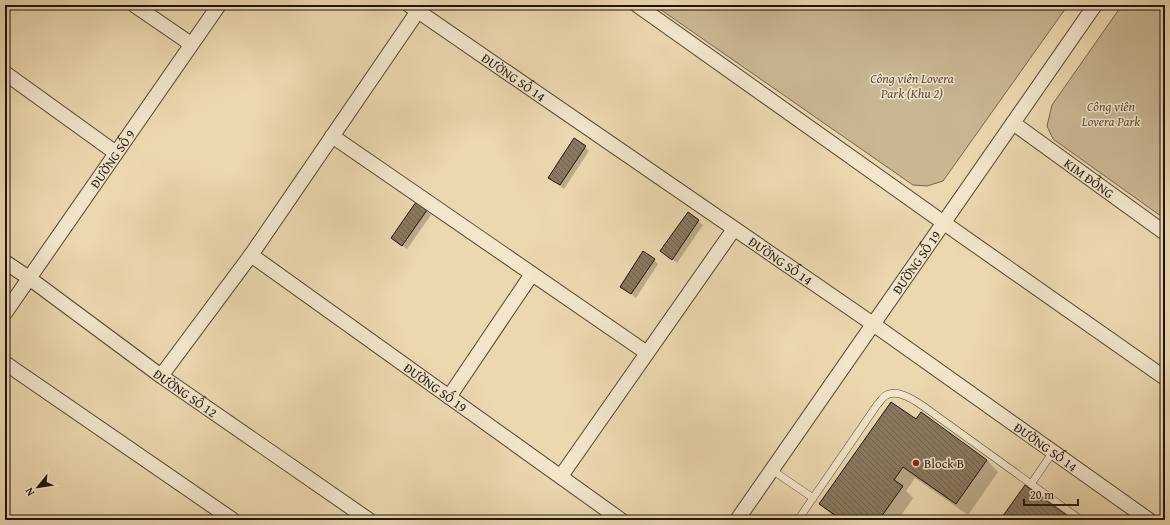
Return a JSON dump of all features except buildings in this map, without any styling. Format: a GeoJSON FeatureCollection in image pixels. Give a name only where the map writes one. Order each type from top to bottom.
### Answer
{"type":"FeatureCollection","features":[{"type":"Feature","properties":{"kind":"street"},"geometry":{"type":"LineString","coordinates":[[134,5],[191,44]]}},
{"type":"Feature","properties":{"kind":"street","name":"ĐƯỜNG SỐ 9"},"geometry":{"type":"LineString","coordinates":[[5,313],[219,5]]}},
{"type":"Feature","properties":{"kind":"street"},"geometry":{"type":"LineString","coordinates":[[637,5],[1165,378]]}},
{"type":"Feature","properties":{"kind":"street","name":"ĐƯỜNG SỐ 19"},"geometry":{"type":"LineString","coordinates":[[737,520],[1095,5]]}},
{"type":"Feature","properties":{"kind":"street"},"geometry":{"type":"LineString","coordinates":[[161,376],[250,255],[332,136],[413,8]]}},
{"type":"Feature","properties":{"kind":"street","name":"ĐƯỜNG SỐ 14"},"geometry":{"type":"LineString","coordinates":[[413,8],[873,324],[1149,520]]}},
{"type":"Feature","properties":{"kind":"street"},"geometry":{"type":"LineString","coordinates":[[5,74],[116,153]]}},
{"type":"Feature","properties":{"kind":"street","name":"KIM ĐỒNG"},"geometry":{"type":"LineString","coordinates":[[1013,123],[1165,233]]}},
{"type":"Feature","properties":{"kind":"street"},"geometry":{"type":"LineString","coordinates":[[332,136],[647,353]]}},
{"type":"Feature","properties":{"kind":"street"},"geometry":{"type":"LineString","coordinates":[[561,476],[734,229]]}},
{"type":"Feature","properties":{"kind":"street","name":"ĐƯỜNG SỐ 19"},"geometry":{"type":"LineString","coordinates":[[250,255],[621,520]]}},
{"type":"Feature","properties":{"kind":"street","name":"ĐƯỜNG SỐ 12"},"geometry":{"type":"LineString","coordinates":[[5,262],[29,278],[161,376],[370,520]]}},
{"type":"Feature","properties":{"kind":"street"},"geometry":{"type":"LineString","coordinates":[[449,397],[532,274]]}},
{"type":"Feature","properties":{"kind":"street"},"geometry":{"type":"LineString","coordinates":[[5,364],[233,520]]}},
{"type":"Feature","properties":{"kind":"lane"},"geometry":{"type":"LineString","coordinates":[[798,520],[877,405],[885,396],[894,393],[911,398],[924,406],[1081,520]]}},
{"type":"Feature","properties":{"kind":"lane"},"geometry":{"type":"LineString","coordinates":[[1031,484],[1053,452]]}},
{"type":"Feature","properties":{"kind":"lane"},"geometry":{"type":"LineString","coordinates":[[772,470],[813,498]]}},
{"type":"Feature","properties":{"kind":"green space","name":"Công viên Lovera Park (Khu 2)"},"geometry":{"type":"Polygon","coordinates":[[[654,5],[1068,5],[943,181],[927,186],[913,185],[654,5]]]}},
{"type":"Feature","properties":{"kind":"green space","name":"Công viên Lovera Park"},"geometry":{"type":"Polygon","coordinates":[[[1122,5],[1165,5],[1165,219],[1053,139],[1047,126],[1052,105],[1122,5]]]}},
{"type":"Feature","properties":{"kind":"place","name":"Block B"},"geometry":{"type":"Point","coordinates":[916,463]}}]}
